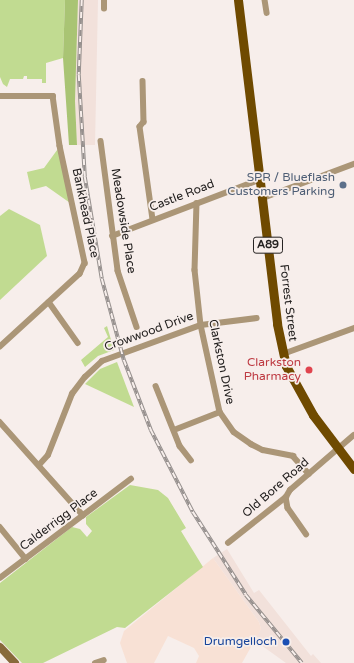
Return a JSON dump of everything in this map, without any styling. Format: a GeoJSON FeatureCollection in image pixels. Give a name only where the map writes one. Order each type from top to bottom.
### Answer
{"type":"FeatureCollection","features":[{"type":"Feature","properties":{"kind":"main road","name":"Forrest Street"},"geometry":{"type":"LineString","coordinates":[[238,0],[283,354],[294,384],[338,450],[354,469]]}},
{"type":"Feature","properties":{"kind":"main road"},"geometry":{"type":"LineString","coordinates":[[0,647],[15,663]]}},
{"type":"Feature","properties":{"kind":"street"},"geometry":{"type":"LineString","coordinates":[[104,0],[104,9]]}},
{"type":"Feature","properties":{"kind":"street"},"geometry":{"type":"LineString","coordinates":[[266,0],[267,13]]}},
{"type":"Feature","properties":{"kind":"street"},"geometry":{"type":"LineString","coordinates":[[143,81],[144,122],[140,127],[152,219]]}},
{"type":"Feature","properties":{"kind":"street","name":"Bankhead Place"},"geometry":{"type":"LineString","coordinates":[[0,96],[53,96],[61,151],[85,263],[80,274],[0,347]]}},
{"type":"Feature","properties":{"kind":"street","name":"Meadowside Place"},"geometry":{"type":"LineString","coordinates":[[101,141],[112,236],[118,271],[137,327]]}},
{"type":"Feature","properties":{"kind":"street"},"geometry":{"type":"LineString","coordinates":[[263,198],[354,164]]}},
{"type":"Feature","properties":{"kind":"street","name":"Castle Road"},"geometry":{"type":"LineString","coordinates":[[112,236],[152,219],[260,179]]}},
{"type":"Feature","properties":{"kind":"street","name":"Clarkston Drive"},"geometry":{"type":"LineString","coordinates":[[197,203],[195,270],[201,325],[220,412],[234,432],[251,444],[263,450],[294,456],[309,474]]}},
{"type":"Feature","properties":{"kind":"street"},"geometry":{"type":"LineString","coordinates":[[49,302],[78,343]]}},
{"type":"Feature","properties":{"kind":"street","name":"Crowwood Drive"},"geometry":{"type":"LineString","coordinates":[[39,465],[48,455],[68,401],[78,384],[98,363],[112,356],[201,325],[257,318]]}},
{"type":"Feature","properties":{"kind":"street"},"geometry":{"type":"LineString","coordinates":[[283,354],[354,328]]}},
{"type":"Feature","properties":{"kind":"street"},"geometry":{"type":"LineString","coordinates":[[156,386],[180,446],[191,460]]}},
{"type":"Feature","properties":{"kind":"street"},"geometry":{"type":"LineString","coordinates":[[174,430],[220,412]]}},
{"type":"Feature","properties":{"kind":"street"},"geometry":{"type":"LineString","coordinates":[[0,422],[83,515]]}},
{"type":"Feature","properties":{"kind":"street","name":"Old Bore Road"},"geometry":{"type":"LineString","coordinates":[[228,543],[286,497],[290,490],[354,435]]}},
{"type":"Feature","properties":{"kind":"street","name":"Calderrigg Place"},"geometry":{"type":"LineString","coordinates":[[0,578],[132,479]]}},
{"type":"Feature","properties":{"kind":"street"},"geometry":{"type":"LineString","coordinates":[[286,497],[288,508],[306,534]]}},
{"type":"Feature","properties":{"kind":"street"},"geometry":{"type":"LineString","coordinates":[[0,526],[26,558]]}},
{"type":"Feature","properties":{"kind":"street"},"geometry":{"type":"LineString","coordinates":[[95,663],[104,660]]}},
{"type":"Feature","properties":{"kind":"shaded area"},"geometry":{"type":"Polygon","coordinates":[[[78,0],[98,0],[95,145],[77,145],[75,101],[78,0]]]}},
{"type":"Feature","properties":{"kind":"shaded area"},"geometry":{"type":"Polygon","coordinates":[[[227,549],[254,593],[259,590],[311,656],[313,654],[321,663],[286,663],[254,640],[261,629],[259,622],[213,558],[227,549]]]}},
{"type":"Feature","properties":{"kind":"shaded area"},"geometry":{"type":"Polygon","coordinates":[[[213,558],[259,622],[261,629],[242,663],[196,663],[199,656],[194,648],[168,636],[154,663],[127,663],[120,643],[124,631],[213,558]]]}},
{"type":"Feature","properties":{"kind":"green space"},"geometry":{"type":"Polygon","coordinates":[[[0,0],[65,0],[63,58],[46,63],[46,83],[42,83],[42,79],[27,79],[27,76],[24,76],[23,79],[10,79],[7,87],[3,84],[0,77],[0,0]]]}},
{"type":"Feature","properties":{"kind":"green space"},"geometry":{"type":"Polygon","coordinates":[[[65,0],[78,0],[75,101],[77,145],[69,145],[63,58],[65,0]]]}},
{"type":"Feature","properties":{"kind":"green space"},"geometry":{"type":"Polygon","coordinates":[[[60,146],[73,205],[46,186],[31,190],[27,172],[44,168],[60,146]]]}},
{"type":"Feature","properties":{"kind":"green space"},"geometry":{"type":"Polygon","coordinates":[[[9,209],[40,225],[47,256],[0,300],[0,216],[9,209]]]}},
{"type":"Feature","properties":{"kind":"green space"},"geometry":{"type":"Polygon","coordinates":[[[107,326],[114,350],[98,356],[85,367],[81,360],[108,337],[104,328],[107,326]]]}},
{"type":"Feature","properties":{"kind":"green space"},"geometry":{"type":"Polygon","coordinates":[[[117,362],[134,407],[85,384],[100,369],[117,362]]]}},
{"type":"Feature","properties":{"kind":"green space"},"geometry":{"type":"Polygon","coordinates":[[[130,485],[158,490],[168,498],[186,528],[181,531],[203,567],[125,628],[117,627],[43,663],[22,663],[0,640],[0,583],[72,527],[80,529],[87,537],[92,531],[86,524],[86,517],[130,485]]]}},
{"type":"Feature","properties":{"kind":"railway"},"geometry":{"type":"LineString","coordinates":[[82,0],[79,75],[85,177],[102,279],[124,360],[151,430],[193,512],[246,595],[302,663]]}},
{"type":"Feature","properties":{"kind":"place","name":"SPR / Blueflash Customers Parking"},"geometry":{"type":"Point","coordinates":[343,185]}},
{"type":"Feature","properties":{"kind":"place","name":"Clarkston Pharmacy"},"geometry":{"type":"Point","coordinates":[309,370]}},
{"type":"Feature","properties":{"kind":"place","name":"Drumgelloch"},"geometry":{"type":"Point","coordinates":[286,642]}}]}
